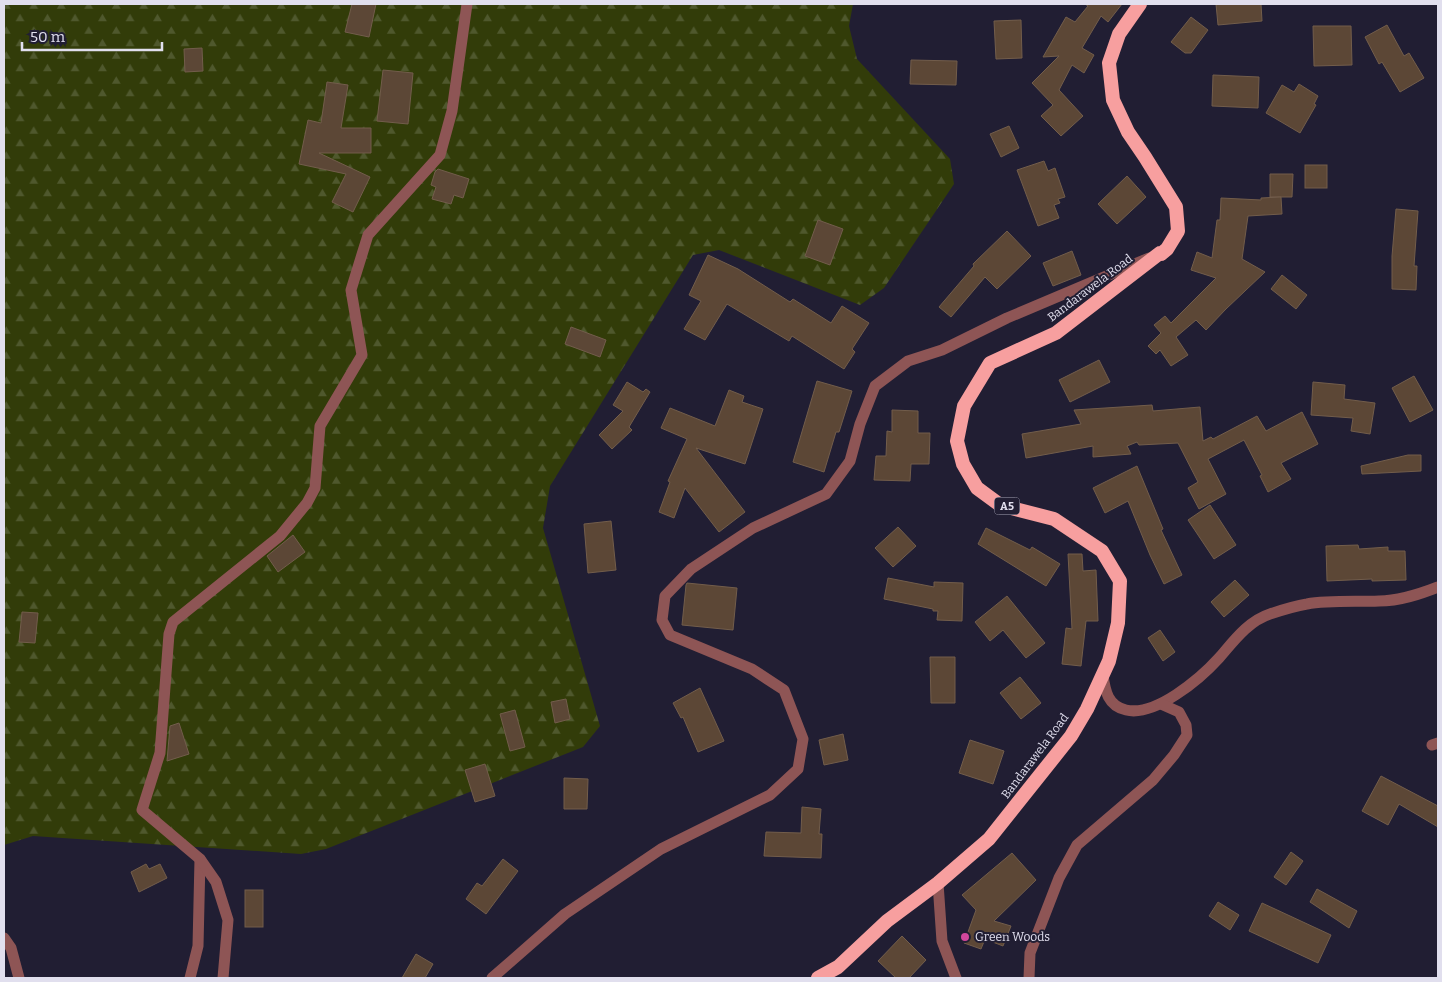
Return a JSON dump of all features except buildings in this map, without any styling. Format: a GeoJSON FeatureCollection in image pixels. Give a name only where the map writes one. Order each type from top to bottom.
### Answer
{"type":"FeatureCollection","features":[{"type":"Feature","properties":{"kind":"highway","name":"Bandarawela Road"},"geometry":{"type":"LineString","coordinates":[[818,978],[838,967],[887,921],[938,883],[989,839],[1071,736],[1087,709],[1109,662],[1118,623],[1120,581],[1102,551],[1054,519],[1000,505],[977,488],[963,464],[957,441],[964,406],[990,363],[1056,333],[1167,249],[1178,231],[1176,207],[1128,132],[1113,100],[1109,63],[1119,34],[1140,4]]}},
{"type":"Feature","properties":{"kind":"lane"},"geometry":{"type":"LineString","coordinates":[[223,978],[228,920],[216,882],[200,859],[142,810],[160,753],[169,634],[172,622],[280,536],[307,503],[315,488],[320,426],[362,355],[351,290],[368,235],[440,155],[452,111],[467,4]]}},
{"type":"Feature","properties":{"kind":"lane"},"geometry":{"type":"LineString","coordinates":[[492,978],[565,914],[661,849],[770,795],[798,769],[803,739],[784,690],[752,669],[670,635],[662,620],[665,596],[691,569],[753,528],[826,494],[850,461],[860,424],[875,386],[908,361],[942,350],[1007,318],[1160,253]]}},
{"type":"Feature","properties":{"kind":"lane"},"geometry":{"type":"LineString","coordinates":[[1103,675],[1105,692],[1111,702],[1119,709],[1134,712],[1156,707],[1202,675],[1253,622],[1268,614],[1308,604],[1381,601],[1418,595],[1438,587]]}},
{"type":"Feature","properties":{"kind":"lane"},"geometry":{"type":"LineString","coordinates":[[1029,978],[1030,952],[1059,878],[1077,845],[1153,780],[1174,755],[1186,735],[1186,725],[1179,712],[1161,704]]}},
{"type":"Feature","properties":{"kind":"lane"},"geometry":{"type":"LineString","coordinates":[[190,978],[198,946],[200,859]]}},
{"type":"Feature","properties":{"kind":"lane"},"geometry":{"type":"LineString","coordinates":[[938,883],[942,941],[956,978]]}},
{"type":"Feature","properties":{"kind":"lane"},"geometry":{"type":"LineString","coordinates":[[4,938],[11,948],[19,978]]}},
{"type":"Feature","properties":{"kind":"green space"},"geometry":{"type":"Polygon","coordinates":[[[4,4],[853,4],[849,26],[857,59],[950,159],[954,184],[884,288],[860,305],[719,250],[693,255],[550,486],[543,528],[600,726],[583,747],[326,849],[301,854],[33,836],[4,845],[4,4]]]}},
{"type":"Feature","properties":{"kind":"place","name":"Green Woods"},"geometry":{"type":"Point","coordinates":[965,937]}}]}
